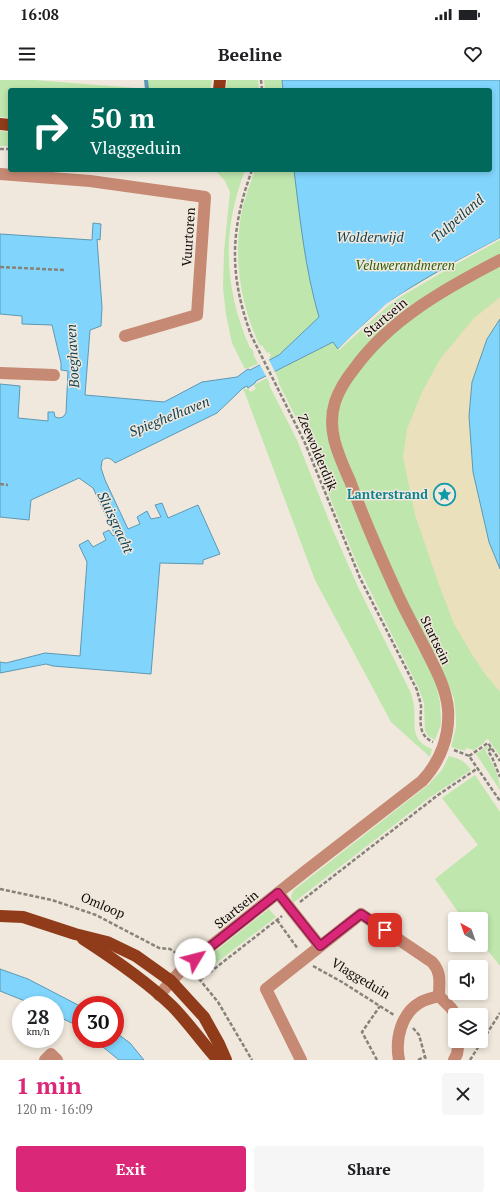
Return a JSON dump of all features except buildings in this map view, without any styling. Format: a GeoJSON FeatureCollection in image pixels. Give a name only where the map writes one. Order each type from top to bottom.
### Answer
{"type":"FeatureCollection","features":[{"type":"Feature","properties":{"kind":"main road"},"geometry":{"type":"LineString","coordinates":[[0,916],[23,917],[75,934],[107,942],[136,956],[171,981],[204,1017],[226,1060]]}},
{"type":"Feature","properties":{"kind":"main road"},"geometry":{"type":"LineString","coordinates":[[75,934],[129,971],[159,994],[194,1030],[218,1060]]}},
{"type":"Feature","properties":{"kind":"street","name":"Vuurtoren"},"geometry":{"type":"LineString","coordinates":[[0,174],[90,181],[205,197],[197,315],[125,336]]}},
{"type":"Feature","properties":{"kind":"street","name":"Startsein"},"geometry":{"type":"LineString","coordinates":[[159,994],[187,964],[202,954],[422,781],[431,771],[444,746],[448,719],[446,698],[441,682],[397,593],[335,445],[332,423],[333,412],[337,395],[350,374],[370,348],[382,336],[409,314],[460,282],[500,260]]}},
{"type":"Feature","properties":{"kind":"street"},"geometry":{"type":"LineString","coordinates":[[0,373],[54,375]]}},
{"type":"Feature","properties":{"kind":"street","name":"Vlaggeduin"},"geometry":{"type":"LineString","coordinates":[[278,893],[320,946]]}},
{"type":"Feature","properties":{"kind":"street"},"geometry":{"type":"LineString","coordinates":[[301,1060],[266,989],[361,914],[432,962],[437,968],[439,975],[439,996],[451,1008]]}},
{"type":"Feature","properties":{"kind":"street"},"geometry":{"type":"LineString","coordinates":[[399,1060],[397,1045],[398,1035],[403,1021],[410,1009],[422,1001],[439,996]]}},
{"type":"Feature","properties":{"kind":"street"},"geometry":{"type":"LineString","coordinates":[[454,1060],[458,1048]]}},
{"type":"Feature","properties":{"kind":"street"},"geometry":{"type":"LineString","coordinates":[[45,1060],[51,1054],[57,1060]]}},
{"type":"Feature","properties":{"kind":"path","name":"Zeewolderdijk"},"geometry":{"type":"LineString","coordinates":[[251,172],[239,213],[236,234],[235,260],[237,284],[251,335],[307,448],[360,578],[417,690],[420,704],[420,724],[422,733],[429,740],[444,746]]}},
{"type":"Feature","properties":{"kind":"path"},"geometry":{"type":"LineString","coordinates":[[0,267],[64,270]]}},
{"type":"Feature","properties":{"kind":"path"},"geometry":{"type":"LineString","coordinates":[[0,484],[8,485]]}},
{"type":"Feature","properties":{"kind":"path"},"geometry":{"type":"LineString","coordinates":[[469,756],[488,743],[500,761]]}},
{"type":"Feature","properties":{"kind":"path"},"geometry":{"type":"LineString","coordinates":[[491,748],[488,751],[500,777]]}},
{"type":"Feature","properties":{"kind":"path"},"geometry":{"type":"LineString","coordinates":[[461,753],[469,756],[500,801]]}},
{"type":"Feature","properties":{"kind":"path"},"geometry":{"type":"LineString","coordinates":[[200,980],[438,796],[478,768]]}},
{"type":"Feature","properties":{"kind":"path","name":"Omloop"},"geometry":{"type":"LineString","coordinates":[[0,889],[52,900],[96,915],[159,948],[170,949],[178,954],[218,1002],[252,1060]]}},
{"type":"Feature","properties":{"kind":"path","name":"Vlaggeduin"},"geometry":{"type":"LineString","coordinates":[[277,920],[305,958],[314,967],[342,982],[411,1026],[419,1035],[424,1057]]}},
{"type":"Feature","properties":{"kind":"path"},"geometry":{"type":"LineString","coordinates":[[377,1060],[362,1032],[380,1006]]}},
{"type":"Feature","properties":{"kind":"path"},"geometry":{"type":"LineString","coordinates":[[470,1060],[500,1013]]}},
{"type":"Feature","properties":{"kind":"path"},"geometry":{"type":"LineString","coordinates":[[418,1060],[424,1057],[426,1060]]}},
{"type":"Feature","properties":{"kind":"green space"},"geometry":{"type":"Polygon","coordinates":[[[0,80],[34,80],[135,88],[8,88],[8,118],[0,117],[0,80]]]}},
{"type":"Feature","properties":{"kind":"green space"},"geometry":{"type":"Polygon","coordinates":[[[148,80],[212,80],[210,88],[148,88],[148,80]]]}},
{"type":"Feature","properties":{"kind":"green space"},"geometry":{"type":"Polygon","coordinates":[[[227,80],[258,80],[259,88],[226,88],[227,80]]]}},
{"type":"Feature","properties":{"kind":"green space","name":"Veluwerandmeren"},"geometry":{"type":"Polygon","coordinates":[[[264,80],[500,80],[500,756],[488,739],[474,750],[466,748],[465,751],[451,747],[456,727],[454,699],[448,683],[403,594],[341,443],[337,423],[340,379],[330,399],[326,421],[384,578],[436,685],[440,702],[441,724],[435,740],[428,736],[425,731],[424,703],[419,689],[358,566],[306,437],[278,382],[279,381],[275,372],[329,344],[312,294],[319,317],[279,355],[271,359],[269,357],[271,356],[269,352],[267,353],[262,345],[260,346],[248,317],[241,286],[238,255],[238,239],[242,210],[254,172],[492,172],[492,88],[265,88],[264,80]]]}},
{"type":"Feature","properties":{"kind":"green space"},"geometry":{"type":"Polygon","coordinates":[[[0,131],[8,132],[8,146],[0,146],[0,131]]]}},
{"type":"Feature","properties":{"kind":"green space"},"geometry":{"type":"Polygon","coordinates":[[[215,172],[244,172],[238,190],[230,229],[229,264],[238,315],[243,332],[258,364],[245,369],[232,343],[226,314],[223,288],[224,252],[230,192],[225,181],[215,172]]]}},
{"type":"Feature","properties":{"kind":"green space"},"geometry":{"type":"Polygon","coordinates":[[[267,378],[270,384],[269,385],[297,440],[332,528],[358,587],[411,693],[414,705],[415,731],[420,741],[432,749],[430,757],[391,722],[315,580],[243,388],[244,387],[246,390],[248,388],[250,392],[256,389],[254,385],[267,378]]]}},
{"type":"Feature","properties":{"kind":"green space"},"geometry":{"type":"Polygon","coordinates":[[[487,746],[488,748],[485,750],[497,775],[500,790],[476,754],[487,746]]]}},
{"type":"Feature","properties":{"kind":"green space"},"geometry":{"type":"Polygon","coordinates":[[[449,756],[461,760],[471,770],[429,798],[293,903],[291,896],[294,890],[428,785],[442,770],[449,756]]]}},
{"type":"Feature","properties":{"kind":"green space"},"geometry":{"type":"Polygon","coordinates":[[[475,775],[500,812],[500,966],[488,951],[488,912],[458,912],[435,879],[478,845],[442,798],[475,775]]]}},
{"type":"Feature","properties":{"kind":"green space"},"geometry":{"type":"Polygon","coordinates":[[[269,909],[276,917],[207,970],[201,973],[198,971],[199,964],[269,909]]]}},
{"type":"Feature","properties":{"kind":"sand","name":"Lanterstrand"},"geometry":{"type":"Polygon","coordinates":[[[500,297],[500,319],[487,339],[469,416],[473,472],[489,542],[500,569],[500,692],[485,674],[454,624],[415,515],[403,457],[407,429],[422,392],[440,359],[473,319],[500,297]]]}},
{"type":"Feature","properties":{"kind":"water"},"geometry":{"type":"Polygon","coordinates":[[[282,80],[500,80],[500,238],[437,272],[401,294],[376,313],[338,349],[333,342],[256,381],[248,388],[247,386],[243,388],[217,413],[115,463],[108,458],[105,458],[102,461],[101,468],[105,480],[128,529],[140,524],[137,517],[147,511],[151,519],[161,517],[155,505],[162,503],[168,518],[198,505],[220,554],[203,560],[203,564],[160,563],[151,674],[53,666],[46,664],[0,673],[0,662],[6,663],[45,653],[80,656],[87,562],[79,545],[88,540],[93,547],[106,540],[103,533],[109,530],[113,536],[115,535],[93,488],[79,478],[31,500],[29,520],[0,517],[0,384],[20,386],[18,418],[48,421],[48,412],[54,412],[55,417],[59,418],[63,417],[66,413],[68,371],[61,370],[61,363],[52,325],[22,324],[22,316],[0,314],[0,234],[92,240],[93,223],[101,224],[100,240],[97,239],[102,307],[101,326],[90,330],[85,395],[164,402],[202,382],[237,377],[248,369],[250,370],[279,355],[319,317],[310,281],[294,172],[492,172],[492,88],[283,88],[282,80]]]}},
{"type":"Feature","properties":{"kind":"water"},"geometry":{"type":"Polygon","coordinates":[[[500,319],[500,569],[489,542],[473,472],[469,416],[472,382],[487,339],[500,319]]]}},
{"type":"Feature","properties":{"kind":"water"},"geometry":{"type":"Polygon","coordinates":[[[0,969],[28,979],[61,996],[12,996],[0,991],[0,969]]]}},
{"type":"Feature","properties":{"kind":"water"},"geometry":{"type":"Polygon","coordinates":[[[64,998],[72,1002],[72,1023],[64,1019],[64,998]]]}},
{"type":"Feature","properties":{"kind":"water"},"geometry":{"type":"Polygon","coordinates":[[[124,1039],[130,1043],[144,1060],[119,1060],[104,1048],[124,1048],[124,1039]]]}},
{"type":"Feature","properties":{"kind":"pier"},"geometry":{"type":"Polygon","coordinates":[[[500,238],[500,240],[402,296],[388,306],[339,350],[338,349],[386,304],[459,260],[500,238]]]}},
{"type":"Feature","properties":{"kind":"pier"},"geometry":{"type":"Polygon","coordinates":[[[268,358],[276,374],[267,378],[259,363],[268,358]]]}},
{"type":"Feature","properties":{"kind":"waterway"},"geometry":{"type":"LineString","coordinates":[[146,80],[147,88]]}},
{"type":"Feature","properties":{"kind":"place","name":"Lanterstrand"},"geometry":{"type":"Point","coordinates":[444,494]}},
{"type":"Feature","properties":{"kind":"route"},"geometry":{"type":"LineString","coordinates":[[195,959],[278,893],[320,946],[361,914],[385,930]]}},
{"type":"Feature","properties":{"kind":"water label","name":"Tulpeiland"},"geometry":{"type":"Point","coordinates":[457,218]}},
{"type":"Feature","properties":{"kind":"water label","name":"Wolderwijd"},"geometry":{"type":"Point","coordinates":[370,236]}},
{"type":"Feature","properties":{"kind":"water label","name":"Boeghaven"},"geometry":{"type":"Point","coordinates":[72,356]}},
{"type":"Feature","properties":{"kind":"water label","name":"Spieghelhaven"},"geometry":{"type":"Point","coordinates":[169,416]}},
{"type":"Feature","properties":{"kind":"water label","name":"Sluisgracht"},"geometry":{"type":"Point","coordinates":[116,522]}}]}
